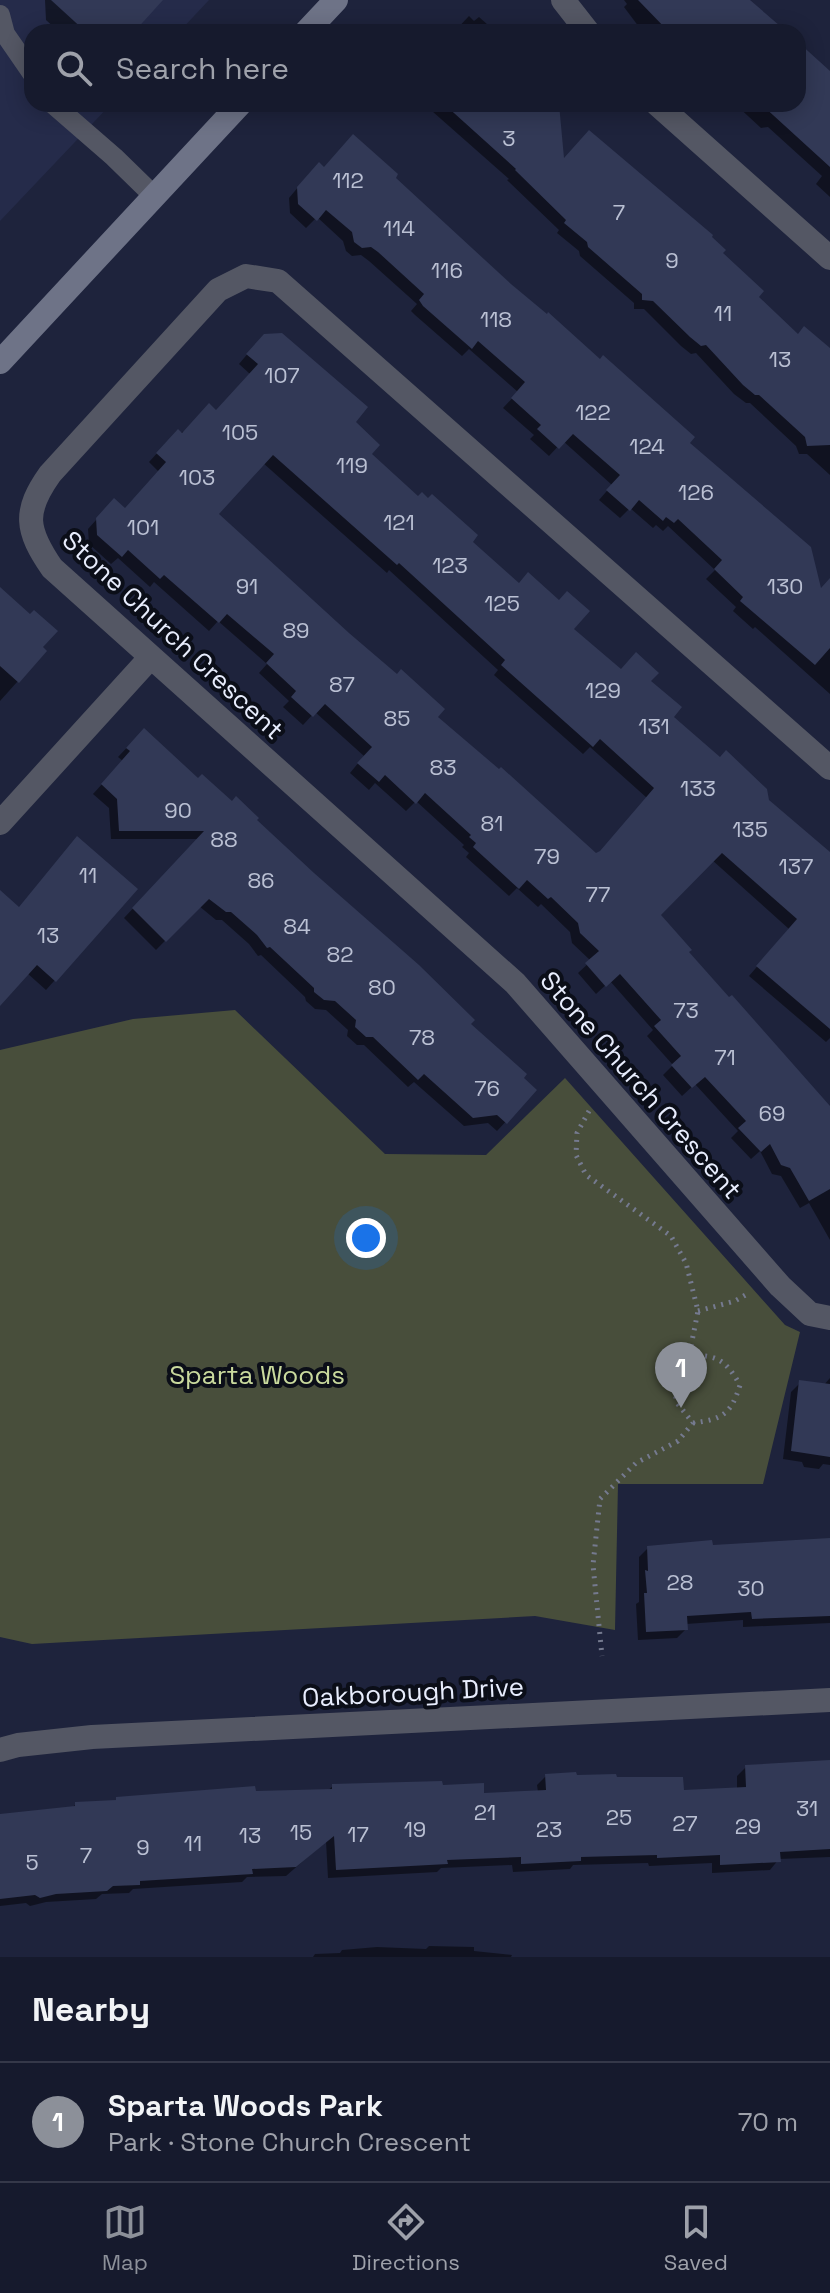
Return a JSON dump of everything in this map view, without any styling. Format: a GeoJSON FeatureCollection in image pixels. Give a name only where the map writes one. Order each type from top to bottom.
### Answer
{"type":"FeatureCollection","features":[{"type":"Feature","properties":{"kind":"street"},"geometry":{"type":"LineString","coordinates":[[314,24],[336,0]]}},
{"type":"Feature","properties":{"kind":"street"},"geometry":{"type":"LineString","coordinates":[[563,0],[582,24]]}},
{"type":"Feature","properties":{"kind":"street"},"geometry":{"type":"LineString","coordinates":[[0,362],[233,112]]}},
{"type":"Feature","properties":{"kind":"street"},"geometry":{"type":"LineString","coordinates":[[666,112],[830,258]]}},
{"type":"Feature","properties":{"kind":"street","name":"Stone Church Crescent"},"geometry":{"type":"LineString","coordinates":[[830,768],[278,281],[246,276],[218,290],[50,474],[36,494],[29,519],[37,546],[52,568],[515,983],[780,1286],[810,1314],[830,1318]]}},
{"type":"Feature","properties":{"kind":"street"},"geometry":{"type":"LineString","coordinates":[[0,823],[150,658]]}},
{"type":"Feature","properties":{"kind":"street","name":"Oakborough Drive"},"geometry":{"type":"LineString","coordinates":[[0,1750],[18,1745],[92,1737],[830,1700]]}},
{"type":"Feature","properties":{"kind":"lane"},"geometry":{"type":"LineString","coordinates":[[0,15],[5,34],[24,61]]}},
{"type":"Feature","properties":{"kind":"lane"},"geometry":{"type":"LineString","coordinates":[[62,112],[154,196]]}},
{"type":"Feature","properties":{"kind":"path"},"geometry":{"type":"LineString","coordinates":[[589,1110],[577,1133],[576,1155],[586,1175],[671,1236],[686,1263],[698,1311],[689,1356],[674,1388],[677,1403],[693,1423]]}},
{"type":"Feature","properties":{"kind":"path"},"geometry":{"type":"LineString","coordinates":[[698,1311],[735,1301],[750,1292]]}},
{"type":"Feature","properties":{"kind":"path"},"geometry":{"type":"LineString","coordinates":[[602,1656],[593,1565],[600,1499],[636,1463],[678,1441],[693,1423],[716,1420],[733,1406],[740,1385],[728,1365],[707,1355],[689,1356]]}},
{"type":"Feature","properties":{"kind":"shaded area"},"geometry":{"type":"Polygon","coordinates":[[[0,0],[209,0],[186,24],[24,24],[24,112],[103,112],[0,221],[0,0]]]}},
{"type":"Feature","properties":{"kind":"green space","name":"Sparta Woods"},"geometry":{"type":"Polygon","coordinates":[[[235,1010],[385,1154],[486,1155],[565,1078],[785,1325],[800,1332],[763,1484],[618,1484],[615,1630],[535,1616],[32,1644],[0,1637],[0,1050],[133,1019],[235,1010]]]}},
{"type":"Feature","properties":{"kind":"building"},"geometry":{"type":"Polygon","coordinates":[[[51,0],[163,0],[141,24],[77,24],[51,0]]]}},
{"type":"Feature","properties":{"kind":"building"},"geometry":{"type":"Polygon","coordinates":[[[638,0],[750,0],[778,24],[661,24],[638,0]]]}},
{"type":"Feature","properties":{"kind":"building"},"geometry":{"type":"Polygon","coordinates":[[[806,49],[830,71],[830,167],[770,112],[806,112],[806,49]]]}},
{"type":"Feature","properties":{"kind":"building"},"geometry":{"type":"Polygon","coordinates":[[[453,112],[560,112],[564,158],[589,130],[713,235],[726,250],[723,253],[764,291],[759,297],[798,334],[804,326],[830,348],[830,445],[807,446],[805,437],[759,395],[743,385],[706,345],[701,346],[690,337],[653,301],[642,300],[642,294],[588,247],[587,242],[564,223],[566,220],[453,112]]]}},
{"type":"Feature","properties":{"kind":"building"},"geometry":{"type":"Polygon","coordinates":[[[353,134],[511,284],[548,312],[600,359],[603,355],[695,437],[690,443],[811,547],[821,588],[830,578],[830,648],[815,665],[740,601],[743,597],[714,569],[722,560],[678,519],[674,523],[666,517],[663,521],[639,500],[630,511],[606,490],[620,475],[573,434],[559,449],[537,429],[541,425],[511,398],[525,382],[478,341],[472,349],[423,306],[419,300],[424,294],[378,252],[371,247],[362,248],[354,242],[352,232],[326,210],[317,221],[298,204],[297,187],[319,162],[324,167],[353,134]]]}},
{"type":"Feature","properties":{"kind":"building"},"geometry":{"type":"Polygon","coordinates":[[[282,333],[368,407],[356,422],[380,445],[372,454],[418,496],[422,492],[428,498],[432,494],[478,535],[473,542],[519,583],[528,572],[559,600],[567,591],[590,611],[574,629],[621,669],[636,652],[659,673],[651,681],[682,707],[674,717],[720,757],[726,750],[767,789],[769,800],[830,852],[830,1029],[756,966],[797,919],[722,853],[661,915],[692,950],[689,952],[729,997],[732,995],[830,1106],[830,1189],[809,1201],[790,1168],[781,1165],[770,1144],[761,1152],[738,1128],[746,1121],[705,1077],[692,1088],[671,1065],[681,1056],[654,1026],[661,1020],[620,974],[606,987],[585,963],[599,951],[580,933],[578,923],[551,897],[548,899],[527,880],[519,889],[473,847],[476,843],[469,837],[471,835],[425,793],[416,804],[385,775],[379,782],[357,763],[372,747],[325,704],[313,717],[291,697],[296,691],[266,663],[274,654],[227,614],[219,623],[164,575],[160,579],[128,550],[122,557],[97,535],[96,518],[114,498],[125,508],[166,462],[156,453],[178,429],[182,433],[209,403],[216,410],[258,364],[246,354],[264,334],[282,333]],[[273,455],[219,514],[349,633],[397,674],[401,669],[445,709],[438,717],[499,769],[501,767],[596,853],[600,851],[654,788],[600,739],[593,747],[501,665],[505,660],[399,563],[397,565],[273,455]]]}},
{"type":"Feature","properties":{"kind":"building"},"geometry":{"type":"Polygon","coordinates":[[[0,587],[30,614],[34,610],[58,631],[43,647],[47,651],[19,683],[0,666],[0,587]]]}},
{"type":"Feature","properties":{"kind":"building"},"geometry":{"type":"Polygon","coordinates":[[[144,728],[198,778],[202,774],[232,801],[236,796],[314,873],[419,965],[475,1020],[471,1024],[527,1074],[524,1078],[537,1090],[507,1124],[497,1115],[473,1118],[424,1074],[418,1080],[373,1037],[366,1037],[355,1027],[356,1020],[335,1001],[324,1000],[314,992],[314,988],[270,947],[267,948],[257,935],[231,912],[226,912],[209,899],[166,942],[132,908],[204,831],[119,831],[117,799],[101,784],[130,751],[126,748],[144,728]]]}},
{"type":"Feature","properties":{"kind":"building"},"geometry":{"type":"Polygon","coordinates":[[[77,836],[138,889],[56,982],[37,965],[0,1006],[0,890],[19,907],[77,836]]]}},
{"type":"Feature","properties":{"kind":"building"},"geometry":{"type":"Polygon","coordinates":[[[799,1380],[830,1384],[830,1457],[791,1451],[799,1380]]]}},
{"type":"Feature","properties":{"kind":"building"},"geometry":{"type":"Polygon","coordinates":[[[830,1538],[830,1616],[752,1619],[751,1612],[687,1616],[688,1630],[646,1632],[644,1593],[647,1593],[647,1546],[712,1540],[713,1545],[830,1538]]]}},
{"type":"Feature","properties":{"kind":"building"},"geometry":{"type":"Polygon","coordinates":[[[830,1760],[830,1849],[780,1852],[781,1862],[720,1865],[720,1855],[657,1858],[657,1855],[581,1857],[581,1861],[521,1864],[521,1857],[336,1870],[334,1836],[296,1867],[252,1869],[253,1874],[140,1881],[140,1885],[113,1886],[107,1891],[0,1899],[0,1814],[75,1806],[75,1802],[116,1800],[116,1797],[255,1786],[256,1791],[332,1789],[332,1784],[442,1781],[443,1785],[484,1783],[484,1793],[546,1790],[545,1774],[576,1772],[577,1775],[616,1774],[617,1777],[683,1777],[684,1790],[746,1787],[745,1765],[830,1760]]]}},
{"type":"Feature","properties":{"kind":"place","name":"Sparta Woods Park"},"geometry":{"type":"Point","coordinates":[681,1408]}}]}
